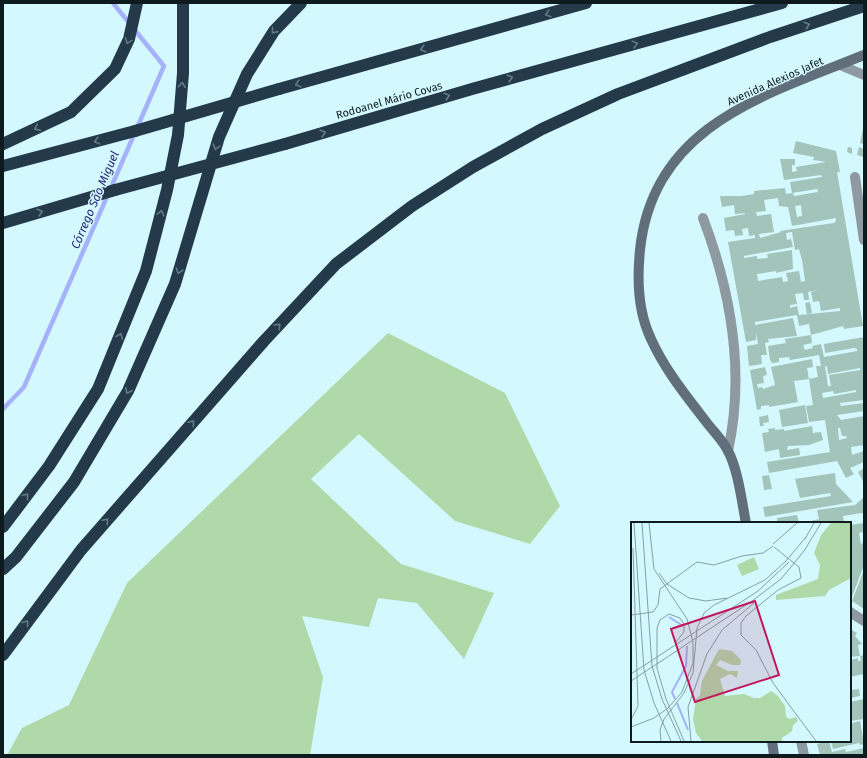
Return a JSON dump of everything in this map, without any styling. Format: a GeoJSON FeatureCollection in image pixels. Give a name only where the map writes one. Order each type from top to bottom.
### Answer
{"type":"FeatureCollection","features":[{"type":"Feature","properties":{"kind":"highway"},"geometry":{"type":"LineString","coordinates":[[3,144],[71,112],[115,68],[130,39],[137,3]]}},
{"type":"Feature","properties":{"kind":"highway"},"geometry":{"type":"LineString","coordinates":[[3,527],[49,466],[98,389],[146,271],[167,190],[178,135],[183,72],[183,3]]}},
{"type":"Feature","properties":{"kind":"highway"},"geometry":{"type":"LineString","coordinates":[[3,569],[16,557],[74,482],[128,391],[175,284],[219,136],[247,74],[274,31],[301,3]]}},
{"type":"Feature","properties":{"kind":"highway"},"geometry":{"type":"LineString","coordinates":[[3,166],[135,131],[586,3]]}},
{"type":"Feature","properties":{"kind":"highway","name":"Rodoanel Mário Covas"},"geometry":{"type":"LineString","coordinates":[[3,223],[115,190],[285,144],[472,89],[782,3]]}},
{"type":"Feature","properties":{"kind":"highway"},"geometry":{"type":"LineString","coordinates":[[3,655],[81,550],[264,341],[336,264],[412,206],[473,167],[535,132],[618,94],[770,37],[864,6]]}},
{"type":"Feature","properties":{"kind":"main road","name":"Avenida Alexios Jafet"},"geometry":{"type":"LineString","coordinates":[[746,522],[740,490],[728,451],[676,383],[650,338],[642,310],[637,273],[641,235],[654,196],[672,163],[702,132],[739,107],[795,82],[864,55]]}},
{"type":"Feature","properties":{"kind":"main road"},"geometry":{"type":"LineString","coordinates":[[772,742],[774,755]]}},
{"type":"Feature","properties":{"kind":"street"},"geometry":{"type":"LineString","coordinates":[[840,65],[864,75]]}},
{"type":"Feature","properties":{"kind":"street"},"geometry":{"type":"LineString","coordinates":[[855,177],[864,240]]}},
{"type":"Feature","properties":{"kind":"street","name":"Avenida Alexios Jafet"},"geometry":{"type":"LineString","coordinates":[[703,218],[716,252],[726,289],[733,338],[736,372],[735,409],[728,451]]}},
{"type":"Feature","properties":{"kind":"street"},"geometry":{"type":"LineString","coordinates":[[851,613],[864,621]]}},
{"type":"Feature","properties":{"kind":"street"},"geometry":{"type":"LineString","coordinates":[[801,742],[804,755]]}},
{"type":"Feature","properties":{"kind":"green space"},"geometry":{"type":"Polygon","coordinates":[[[388,333],[505,393],[560,506],[530,544],[455,521],[359,434],[311,479],[401,564],[494,593],[464,659],[417,603],[378,598],[369,627],[302,616],[323,677],[310,755],[7,755],[22,728],[69,705],[127,583],[388,333]]]}},
{"type":"Feature","properties":{"kind":"building"},"geometry":{"type":"Polygon","coordinates":[[[864,129],[864,144],[860,143],[864,129]]]}},
{"type":"Feature","properties":{"kind":"building"},"geometry":{"type":"Polygon","coordinates":[[[796,141],[836,151],[840,172],[837,172],[863,326],[844,329],[843,326],[811,335],[809,324],[799,326],[797,315],[755,322],[755,325],[793,318],[797,336],[768,339],[769,342],[765,343],[767,355],[761,355],[762,364],[749,366],[747,346],[758,344],[756,333],[756,340],[746,342],[728,242],[755,238],[755,235],[749,236],[748,228],[742,229],[743,235],[735,236],[734,230],[726,231],[724,218],[745,213],[735,214],[734,205],[722,207],[720,196],[742,196],[754,194],[754,191],[785,188],[786,194],[793,193],[794,196],[818,192],[817,189],[792,193],[790,182],[822,177],[821,175],[784,180],[780,159],[795,159],[795,165],[792,165],[792,172],[797,171],[796,167],[826,162],[813,160],[814,157],[793,153],[796,141]],[[778,198],[764,200],[766,211],[756,212],[757,216],[771,214],[774,232],[759,234],[760,238],[781,232],[780,231],[834,223],[836,221],[836,218],[792,226],[788,207],[779,206],[778,198]],[[801,205],[795,206],[797,217],[802,216],[801,205]],[[792,232],[786,233],[787,240],[791,239],[793,247],[744,256],[744,258],[757,256],[757,259],[768,258],[767,254],[792,250],[793,269],[776,273],[776,271],[757,274],[758,281],[782,277],[783,282],[788,281],[786,273],[799,271],[801,282],[805,281],[799,249],[795,250],[792,232]],[[818,290],[808,292],[809,300],[804,300],[803,293],[795,294],[797,304],[790,305],[790,308],[797,306],[799,315],[840,311],[840,308],[821,311],[819,301],[813,302],[811,292],[818,290]]]}},
{"type":"Feature","properties":{"kind":"building"},"geometry":{"type":"Polygon","coordinates":[[[848,147],[852,148],[852,154],[847,152],[848,147]]]}},
{"type":"Feature","properties":{"kind":"building"},"geometry":{"type":"Polygon","coordinates":[[[859,147],[864,149],[864,157],[857,155],[859,147]]]}},
{"type":"Feature","properties":{"kind":"building"},"geometry":{"type":"Polygon","coordinates":[[[810,302],[812,313],[807,314],[805,303],[810,302]]]}},
{"type":"Feature","properties":{"kind":"building"},"geometry":{"type":"Polygon","coordinates":[[[811,335],[812,343],[803,345],[805,350],[813,348],[812,346],[821,344],[824,357],[857,351],[857,349],[854,348],[825,353],[824,344],[864,337],[864,400],[840,403],[841,406],[864,403],[864,411],[837,415],[841,420],[864,416],[864,445],[851,447],[852,455],[864,451],[864,462],[850,468],[854,474],[846,478],[837,461],[769,473],[767,462],[830,452],[825,420],[809,422],[806,406],[813,405],[809,379],[818,377],[816,366],[821,366],[819,355],[790,360],[789,357],[779,358],[779,362],[772,363],[770,360],[768,346],[786,343],[785,339],[811,335]],[[827,366],[825,367],[828,386],[831,386],[829,375],[860,370],[860,368],[828,374],[827,366]],[[856,390],[834,394],[833,391],[822,393],[823,398],[856,392],[856,390]],[[838,428],[839,440],[847,438],[846,436],[842,436],[840,428],[838,428]]]}},
{"type":"Feature","properties":{"kind":"building"},"geometry":{"type":"Polygon","coordinates":[[[812,359],[813,367],[807,368],[809,379],[794,381],[798,402],[769,407],[769,405],[761,406],[761,409],[757,410],[750,370],[765,367],[767,375],[763,376],[764,383],[757,384],[758,388],[762,387],[763,389],[775,385],[771,367],[812,359]]]}},
{"type":"Feature","properties":{"kind":"building"},"geometry":{"type":"Polygon","coordinates":[[[805,405],[808,423],[782,427],[779,410],[805,405]]]}},
{"type":"Feature","properties":{"kind":"building"},"geometry":{"type":"Polygon","coordinates":[[[768,415],[769,422],[763,423],[764,426],[760,426],[759,417],[768,415]]]}},
{"type":"Feature","properties":{"kind":"building"},"geometry":{"type":"Polygon","coordinates":[[[812,426],[813,433],[821,432],[823,440],[809,445],[788,446],[787,450],[799,448],[800,455],[780,458],[779,449],[765,452],[762,433],[769,432],[768,429],[784,429],[784,431],[812,426]]]}},
{"type":"Feature","properties":{"kind":"building"},"geometry":{"type":"Polygon","coordinates":[[[864,468],[864,483],[858,472],[864,468]]]}},
{"type":"Feature","properties":{"kind":"building"},"geometry":{"type":"Polygon","coordinates":[[[835,473],[836,484],[853,502],[765,517],[763,507],[831,496],[830,493],[800,498],[795,479],[835,473]]]}},
{"type":"Feature","properties":{"kind":"building"},"geometry":{"type":"Polygon","coordinates":[[[769,475],[772,489],[764,490],[762,476],[769,475]]]}},
{"type":"Feature","properties":{"kind":"building"},"geometry":{"type":"Polygon","coordinates":[[[864,497],[864,514],[843,516],[844,522],[806,522],[819,519],[817,510],[855,505],[864,497]]]}},
{"type":"Feature","properties":{"kind":"building"},"geometry":{"type":"Polygon","coordinates":[[[797,515],[799,522],[777,522],[777,518],[797,515]]]}},
{"type":"Feature","properties":{"kind":"building"},"geometry":{"type":"Polygon","coordinates":[[[864,523],[864,532],[859,533],[861,545],[864,540],[864,565],[851,599],[851,525],[864,523]]]}},
{"type":"Feature","properties":{"kind":"building"},"geometry":{"type":"Polygon","coordinates":[[[864,570],[864,609],[852,601],[864,570]]]}},
{"type":"Feature","properties":{"kind":"building"},"geometry":{"type":"Polygon","coordinates":[[[851,630],[857,633],[855,636],[862,644],[858,645],[860,656],[851,657],[851,630]]]}},
{"type":"Feature","properties":{"kind":"building"},"geometry":{"type":"Polygon","coordinates":[[[864,655],[864,674],[851,677],[851,660],[858,658],[858,661],[861,661],[860,656],[864,655]]]}},
{"type":"Feature","properties":{"kind":"building"},"geometry":{"type":"Polygon","coordinates":[[[859,689],[860,696],[851,698],[851,690],[859,689]]]}},
{"type":"Feature","properties":{"kind":"building"},"geometry":{"type":"Polygon","coordinates":[[[864,699],[864,719],[851,721],[851,702],[864,699]]]}},
{"type":"Feature","properties":{"kind":"building"},"geometry":{"type":"Polygon","coordinates":[[[860,721],[864,744],[860,745],[859,743],[833,749],[831,742],[851,742],[852,723],[860,721]]]}},
{"type":"Feature","properties":{"kind":"building"},"geometry":{"type":"Polygon","coordinates":[[[829,742],[832,752],[845,749],[846,752],[864,748],[864,755],[820,755],[817,744],[829,742]]]}},
{"type":"Feature","properties":{"kind":"waterway","name":"Córrego São Miguel"},"geometry":{"type":"LineString","coordinates":[[3,409],[24,387],[164,66],[113,3]]}}]}
